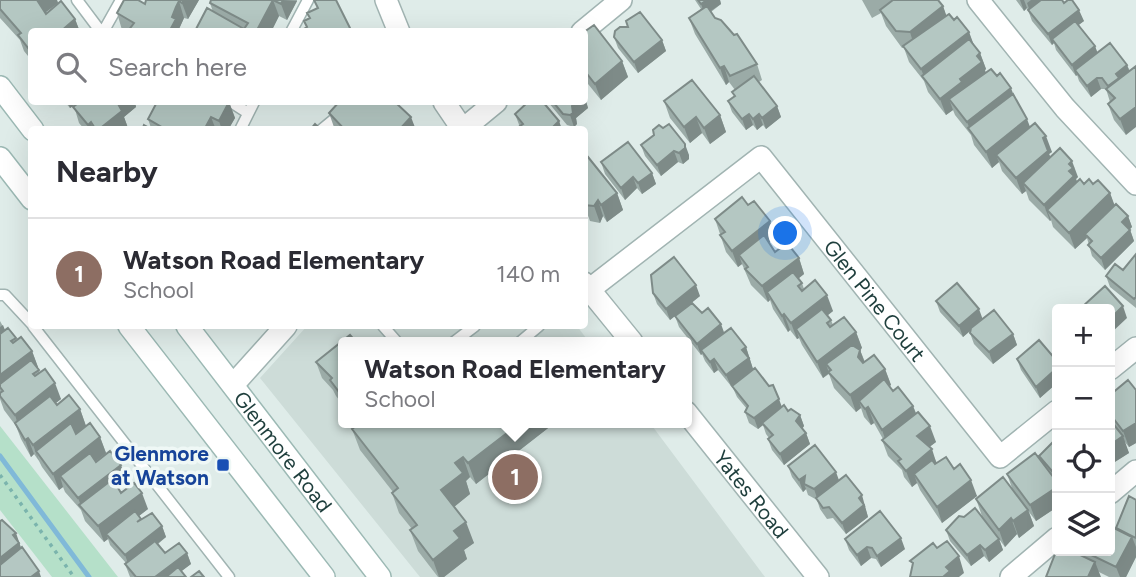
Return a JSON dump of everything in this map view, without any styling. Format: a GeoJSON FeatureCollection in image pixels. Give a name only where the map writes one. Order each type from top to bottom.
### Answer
{"type":"FeatureCollection","features":[{"type":"Feature","properties":{"kind":"street"},"geometry":{"type":"LineString","coordinates":[[386,0],[397,28]]}},
{"type":"Feature","properties":{"kind":"street"},"geometry":{"type":"LineString","coordinates":[[587,28],[621,0]]}},
{"type":"Feature","properties":{"kind":"street"},"geometry":{"type":"LineString","coordinates":[[978,0],[1065,108],[1136,184]]}},
{"type":"Feature","properties":{"kind":"street"},"geometry":{"type":"LineString","coordinates":[[0,88],[30,126]]}},
{"type":"Feature","properties":{"kind":"street"},"geometry":{"type":"LineString","coordinates":[[446,105],[460,126]]}},
{"type":"Feature","properties":{"kind":"street"},"geometry":{"type":"LineString","coordinates":[[466,126],[492,105]]}},
{"type":"Feature","properties":{"kind":"street","name":"Glen Pine Court"},"geometry":{"type":"LineString","coordinates":[[588,284],[761,157],[1000,457],[1052,415]]}},
{"type":"Feature","properties":{"kind":"street"},"geometry":{"type":"LineString","coordinates":[[0,158],[28,194]]}},
{"type":"Feature","properties":{"kind":"street"},"geometry":{"type":"LineString","coordinates":[[588,287],[628,337]]}},
{"type":"Feature","properties":{"kind":"street"},"geometry":{"type":"LineString","coordinates":[[131,329],[324,577]]}},
{"type":"Feature","properties":{"kind":"street","name":"Glenmore Road"},"geometry":{"type":"LineString","coordinates":[[189,329],[380,577]]}},
{"type":"Feature","properties":{"kind":"street"},"geometry":{"type":"LineString","coordinates":[[233,385],[283,329]]}},
{"type":"Feature","properties":{"kind":"street"},"geometry":{"type":"LineString","coordinates":[[1112,367],[1136,348]]}},
{"type":"Feature","properties":{"kind":"street","name":"Yates Road"},"geometry":{"type":"LineString","coordinates":[[692,418],[818,577]]}},
{"type":"Feature","properties":{"kind":"street"},"geometry":{"type":"LineString","coordinates":[[1111,493],[1136,471]]}},
{"type":"Feature","properties":{"kind":"street"},"geometry":{"type":"LineString","coordinates":[[1011,577],[1052,542]]}},
{"type":"Feature","properties":{"kind":"lane"},"geometry":{"type":"LineString","coordinates":[[77,0],[99,28]]}},
{"type":"Feature","properties":{"kind":"lane"},"geometry":{"type":"LineString","coordinates":[[104,28],[121,0]]}},
{"type":"Feature","properties":{"kind":"lane"},"geometry":{"type":"LineString","coordinates":[[294,28],[308,0]]}},
{"type":"Feature","properties":{"kind":"lane"},"geometry":{"type":"LineString","coordinates":[[236,105],[248,113]]}},
{"type":"Feature","properties":{"kind":"lane"},"geometry":{"type":"LineString","coordinates":[[242,126],[252,105]]}},
{"type":"Feature","properties":{"kind":"lane"},"geometry":{"type":"LineString","coordinates":[[326,126],[351,105]]}},
{"type":"Feature","properties":{"kind":"lane"},"geometry":{"type":"LineString","coordinates":[[0,295],[5,295],[28,321]]}},
{"type":"Feature","properties":{"kind":"lane"},"geometry":{"type":"LineString","coordinates":[[35,329],[229,577]]}},
{"type":"Feature","properties":{"kind":"path"},"geometry":{"type":"LineString","coordinates":[[0,475],[74,577]]}},
{"type":"Feature","properties":{"kind":"shaded area"},"geometry":{"type":"Polygon","coordinates":[[[304,329],[579,329],[585,337],[338,337],[338,428],[654,428],[765,577],[420,577],[260,378],[304,329]]]}},
{"type":"Feature","properties":{"kind":"green space"},"geometry":{"type":"Polygon","coordinates":[[[0,426],[118,577],[52,577],[0,510],[0,426]]]}},
{"type":"Feature","properties":{"kind":"building"},"geometry":{"type":"Polygon","coordinates":[[[0,0],[37,0],[46,14],[61,1],[75,19],[65,28],[28,28],[28,48],[18,35],[21,33],[0,9],[0,0]]]}},
{"type":"Feature","properties":{"kind":"building"},"geometry":{"type":"Polygon","coordinates":[[[124,0],[138,0],[145,4],[146,0],[184,0],[182,3],[179,1],[176,7],[172,17],[176,19],[171,28],[130,28],[134,23],[117,13],[124,0]]]}},
{"type":"Feature","properties":{"kind":"building"},"geometry":{"type":"Polygon","coordinates":[[[211,0],[273,0],[258,28],[245,28],[248,23],[210,3],[211,0]]]}},
{"type":"Feature","properties":{"kind":"building"},"geometry":{"type":"Polygon","coordinates":[[[314,0],[336,0],[350,28],[305,28],[304,21],[310,18],[307,13],[318,8],[314,0]]]}},
{"type":"Feature","properties":{"kind":"building"},"geometry":{"type":"Polygon","coordinates":[[[893,0],[938,0],[943,6],[910,32],[896,31],[880,10],[893,0]]]}},
{"type":"Feature","properties":{"kind":"building"},"geometry":{"type":"Polygon","coordinates":[[[1041,0],[1062,0],[1064,3],[1072,0],[1079,10],[1048,34],[1028,10],[1041,0]]]}},
{"type":"Feature","properties":{"kind":"building"},"geometry":{"type":"Polygon","coordinates":[[[707,6],[715,18],[721,20],[734,35],[737,34],[757,64],[730,76],[724,66],[720,68],[689,18],[707,6]]]}},
{"type":"Feature","properties":{"kind":"building"},"geometry":{"type":"Polygon","coordinates":[[[207,8],[242,28],[197,28],[207,8]]]}},
{"type":"Feature","properties":{"kind":"building"},"geometry":{"type":"Polygon","coordinates":[[[640,12],[662,40],[634,62],[614,37],[615,31],[620,27],[628,27],[626,21],[640,12]]]}},
{"type":"Feature","properties":{"kind":"building"},"geometry":{"type":"Polygon","coordinates":[[[949,14],[954,20],[957,17],[969,32],[921,69],[903,46],[949,14]]]}},
{"type":"Feature","properties":{"kind":"building"},"geometry":{"type":"Polygon","coordinates":[[[1075,21],[1095,46],[1072,65],[1052,39],[1075,21]]]}},
{"type":"Feature","properties":{"kind":"building"},"geometry":{"type":"Polygon","coordinates":[[[594,25],[622,61],[595,84],[588,75],[588,29],[594,25]]]}},
{"type":"Feature","properties":{"kind":"building"},"geometry":{"type":"Polygon","coordinates":[[[969,39],[980,53],[977,56],[982,62],[940,99],[922,76],[969,39]]]}},
{"type":"Feature","properties":{"kind":"building"},"geometry":{"type":"Polygon","coordinates":[[[1110,43],[1127,65],[1116,74],[1119,78],[1108,86],[1102,78],[1097,78],[1087,86],[1075,70],[1110,43]]]}},
{"type":"Feature","properties":{"kind":"building"},"geometry":{"type":"Polygon","coordinates":[[[1136,66],[1136,107],[1120,119],[1108,104],[1115,98],[1106,89],[1136,66]]]}},
{"type":"Feature","properties":{"kind":"building"},"geometry":{"type":"Polygon","coordinates":[[[991,69],[997,76],[1000,73],[1011,88],[967,122],[949,99],[991,69]]]}},
{"type":"Feature","properties":{"kind":"building"},"geometry":{"type":"Polygon","coordinates":[[[754,76],[777,106],[762,118],[759,114],[753,119],[749,114],[742,119],[728,101],[735,96],[732,92],[754,76]]]}},
{"type":"Feature","properties":{"kind":"building"},"geometry":{"type":"Polygon","coordinates":[[[692,80],[720,115],[704,128],[696,117],[684,127],[664,101],[692,80]]]}},
{"type":"Feature","properties":{"kind":"building"},"geometry":{"type":"Polygon","coordinates":[[[1013,94],[1027,119],[986,152],[968,128],[1013,94]]]}},
{"type":"Feature","properties":{"kind":"building"},"geometry":{"type":"Polygon","coordinates":[[[119,105],[122,111],[103,126],[94,126],[91,122],[88,125],[73,107],[119,105]]]}},
{"type":"Feature","properties":{"kind":"building"},"geometry":{"type":"Polygon","coordinates":[[[155,105],[227,105],[219,121],[211,117],[206,126],[160,126],[148,119],[155,105]]]}},
{"type":"Feature","properties":{"kind":"building"},"geometry":{"type":"Polygon","coordinates":[[[336,105],[398,105],[411,117],[403,126],[341,126],[329,113],[336,105]]]}},
{"type":"Feature","properties":{"kind":"building"},"geometry":{"type":"Polygon","coordinates":[[[525,105],[546,105],[559,121],[554,126],[520,126],[523,124],[515,114],[525,105]]]}},
{"type":"Feature","properties":{"kind":"building"},"geometry":{"type":"Polygon","coordinates":[[[556,105],[574,105],[573,113],[563,114],[556,105]]]}},
{"type":"Feature","properties":{"kind":"building"},"geometry":{"type":"Polygon","coordinates":[[[1035,123],[1046,136],[1043,138],[1048,151],[1016,178],[996,155],[1035,123]]]}},
{"type":"Feature","properties":{"kind":"building"},"geometry":{"type":"Polygon","coordinates":[[[669,124],[685,144],[685,148],[679,153],[674,151],[657,165],[641,145],[654,135],[653,130],[659,125],[663,128],[669,124]]]}},
{"type":"Feature","properties":{"kind":"building"},"geometry":{"type":"Polygon","coordinates":[[[628,142],[652,173],[638,183],[633,177],[621,188],[601,162],[628,142]]]}},
{"type":"Feature","properties":{"kind":"building"},"geometry":{"type":"Polygon","coordinates":[[[1060,148],[1072,161],[1069,164],[1073,168],[1069,171],[1074,176],[1044,205],[1023,183],[1060,148]]]}},
{"type":"Feature","properties":{"kind":"building"},"geometry":{"type":"Polygon","coordinates":[[[588,157],[617,193],[601,205],[598,200],[594,206],[588,205],[588,157]]]}},
{"type":"Feature","properties":{"kind":"building"},"geometry":{"type":"Polygon","coordinates":[[[1080,179],[1084,184],[1089,179],[1093,184],[1098,180],[1110,193],[1069,233],[1047,210],[1080,179]]]}},
{"type":"Feature","properties":{"kind":"building"},"geometry":{"type":"Polygon","coordinates":[[[742,197],[748,205],[754,201],[770,221],[732,251],[720,235],[725,232],[715,219],[742,197]]]}},
{"type":"Feature","properties":{"kind":"building"},"geometry":{"type":"Polygon","coordinates":[[[1116,204],[1128,216],[1122,222],[1130,230],[1101,258],[1088,245],[1092,241],[1085,234],[1116,204]]]}},
{"type":"Feature","properties":{"kind":"building"},"geometry":{"type":"Polygon","coordinates":[[[764,235],[775,252],[787,243],[799,258],[762,286],[745,269],[748,267],[739,255],[764,235]]]}},
{"type":"Feature","properties":{"kind":"building"},"geometry":{"type":"Polygon","coordinates":[[[1136,254],[1134,299],[1106,276],[1115,264],[1123,270],[1136,254]]]}},
{"type":"Feature","properties":{"kind":"building"},"geometry":{"type":"Polygon","coordinates":[[[674,257],[696,285],[666,309],[653,293],[651,275],[674,257]]]}},
{"type":"Feature","properties":{"kind":"building"},"geometry":{"type":"Polygon","coordinates":[[[793,272],[802,283],[798,286],[802,291],[815,280],[827,295],[791,323],[784,314],[782,316],[767,292],[793,272]]]}},
{"type":"Feature","properties":{"kind":"building"},"geometry":{"type":"Polygon","coordinates":[[[957,283],[979,309],[959,326],[936,301],[957,283]]]}},
{"type":"Feature","properties":{"kind":"building"},"geometry":{"type":"Polygon","coordinates":[[[1105,286],[1123,306],[1115,314],[1115,304],[1085,304],[1105,286]]]}},
{"type":"Feature","properties":{"kind":"building"},"geometry":{"type":"Polygon","coordinates":[[[692,303],[702,313],[708,308],[721,324],[697,344],[675,316],[692,303]]]}},
{"type":"Feature","properties":{"kind":"building"},"geometry":{"type":"Polygon","coordinates":[[[822,309],[831,320],[827,323],[830,327],[844,317],[856,332],[817,362],[796,329],[822,309]]]}},
{"type":"Feature","properties":{"kind":"building"},"geometry":{"type":"Polygon","coordinates":[[[994,310],[1013,334],[989,352],[970,333],[971,328],[994,310]]]}},
{"type":"Feature","properties":{"kind":"building"},"geometry":{"type":"Polygon","coordinates":[[[8,328],[16,338],[11,341],[13,343],[21,337],[32,351],[0,375],[0,334],[8,328]]]}},
{"type":"Feature","properties":{"kind":"building"},"geometry":{"type":"Polygon","coordinates":[[[731,328],[746,347],[742,350],[749,358],[726,375],[714,359],[710,362],[701,350],[731,328]]]}},
{"type":"Feature","properties":{"kind":"building"},"geometry":{"type":"Polygon","coordinates":[[[1039,340],[1052,355],[1052,373],[1036,387],[1017,359],[1039,340]]]}},
{"type":"Feature","properties":{"kind":"building"},"geometry":{"type":"Polygon","coordinates":[[[338,345],[338,391],[330,380],[332,378],[316,362],[338,345]]]}},
{"type":"Feature","properties":{"kind":"building"},"geometry":{"type":"Polygon","coordinates":[[[852,345],[860,350],[858,357],[863,363],[874,355],[885,369],[850,395],[828,372],[831,370],[826,364],[852,345]]]}},
{"type":"Feature","properties":{"kind":"building"},"geometry":{"type":"Polygon","coordinates":[[[31,360],[39,370],[33,374],[35,376],[45,369],[55,383],[15,415],[0,396],[3,391],[0,384],[31,360]]]}},
{"type":"Feature","properties":{"kind":"building"},"geometry":{"type":"Polygon","coordinates":[[[755,368],[769,386],[773,385],[779,399],[754,418],[745,412],[748,406],[732,386],[755,368]]]}},
{"type":"Feature","properties":{"kind":"building"},"geometry":{"type":"Polygon","coordinates":[[[884,379],[893,391],[898,387],[913,406],[882,430],[868,407],[865,409],[859,401],[884,379]]]}},
{"type":"Feature","properties":{"kind":"building"},"geometry":{"type":"Polygon","coordinates":[[[1128,380],[1136,390],[1136,423],[1123,431],[1115,421],[1115,391],[1128,380]]]}},
{"type":"Feature","properties":{"kind":"building"},"geometry":{"type":"Polygon","coordinates":[[[69,395],[80,409],[33,445],[28,438],[25,440],[15,423],[50,396],[57,405],[69,395]]]}},
{"type":"Feature","properties":{"kind":"building"},"geometry":{"type":"Polygon","coordinates":[[[784,405],[788,411],[791,409],[800,415],[796,421],[806,433],[780,454],[768,439],[773,435],[762,423],[784,405]]]}},
{"type":"Feature","properties":{"kind":"building"},"geometry":{"type":"Polygon","coordinates":[[[918,412],[930,426],[917,436],[932,449],[906,471],[898,461],[901,459],[882,440],[918,412]]]}},
{"type":"Feature","properties":{"kind":"building"},"geometry":{"type":"Polygon","coordinates":[[[71,423],[76,434],[90,423],[100,437],[53,474],[36,451],[71,423]]]}},
{"type":"Feature","properties":{"kind":"building"},"geometry":{"type":"Polygon","coordinates":[[[1115,426],[1123,436],[1115,442],[1115,426]]]}},
{"type":"Feature","properties":{"kind":"building"},"geometry":{"type":"Polygon","coordinates":[[[514,428],[468,463],[463,457],[455,463],[463,473],[441,490],[466,522],[454,531],[460,538],[433,560],[410,530],[417,525],[392,493],[398,488],[352,429],[514,428]]]}},
{"type":"Feature","properties":{"kind":"building"},"geometry":{"type":"Polygon","coordinates":[[[1052,443],[1052,471],[1039,456],[1052,443]]]}},
{"type":"Feature","properties":{"kind":"building"},"geometry":{"type":"Polygon","coordinates":[[[815,445],[836,472],[814,489],[804,484],[805,476],[799,480],[788,466],[815,445]]]}},
{"type":"Feature","properties":{"kind":"building"},"geometry":{"type":"Polygon","coordinates":[[[110,451],[121,465],[78,498],[60,476],[90,453],[96,462],[110,451]]]}},
{"type":"Feature","properties":{"kind":"building"},"geometry":{"type":"Polygon","coordinates":[[[1035,453],[1052,475],[1052,490],[1030,505],[1007,474],[1035,453]]]}},
{"type":"Feature","properties":{"kind":"building"},"geometry":{"type":"Polygon","coordinates":[[[946,457],[954,469],[960,464],[971,480],[937,507],[914,474],[932,460],[935,464],[946,457]]]}},
{"type":"Feature","properties":{"kind":"building"},"geometry":{"type":"Polygon","coordinates":[[[846,475],[862,495],[859,498],[864,505],[842,523],[829,507],[823,508],[816,498],[846,475]]]}},
{"type":"Feature","properties":{"kind":"building"},"geometry":{"type":"Polygon","coordinates":[[[1003,477],[1028,510],[1013,521],[1011,518],[999,530],[976,499],[1003,477]]]}},
{"type":"Feature","properties":{"kind":"building"},"geometry":{"type":"Polygon","coordinates":[[[113,479],[121,493],[134,483],[142,493],[98,526],[79,505],[113,479]]]}},
{"type":"Feature","properties":{"kind":"building"},"geometry":{"type":"Polygon","coordinates":[[[1129,496],[1136,500],[1136,538],[1116,528],[1129,496]]]}},
{"type":"Feature","properties":{"kind":"building"},"geometry":{"type":"Polygon","coordinates":[[[975,508],[999,539],[985,550],[980,545],[967,555],[946,530],[959,516],[964,517],[975,508]]]}},
{"type":"Feature","properties":{"kind":"building"},"geometry":{"type":"Polygon","coordinates":[[[135,511],[141,519],[137,522],[152,513],[162,526],[125,555],[106,534],[135,511]]]}},
{"type":"Feature","properties":{"kind":"building"},"geometry":{"type":"Polygon","coordinates":[[[880,511],[901,538],[877,556],[872,548],[867,547],[857,555],[845,539],[880,511]]]}},
{"type":"Feature","properties":{"kind":"building"},"geometry":{"type":"Polygon","coordinates":[[[0,521],[16,533],[13,535],[19,543],[0,558],[0,521]]]}},
{"type":"Feature","properties":{"kind":"building"},"geometry":{"type":"Polygon","coordinates":[[[1115,528],[1132,537],[1116,567],[1093,556],[1115,556],[1115,528]]]}},
{"type":"Feature","properties":{"kind":"building"},"geometry":{"type":"Polygon","coordinates":[[[155,541],[165,553],[179,543],[187,553],[155,577],[136,577],[125,564],[155,541]]]}},
{"type":"Feature","properties":{"kind":"building"},"geometry":{"type":"Polygon","coordinates":[[[947,541],[959,556],[946,567],[950,571],[943,577],[910,577],[913,563],[910,561],[933,543],[937,548],[947,541]]]}},
{"type":"Feature","properties":{"kind":"building"},"geometry":{"type":"Polygon","coordinates":[[[22,547],[39,571],[31,577],[0,577],[0,565],[22,547]]]}},
{"type":"Feature","properties":{"kind":"building"},"geometry":{"type":"Polygon","coordinates":[[[1054,556],[1082,556],[1095,562],[1088,577],[1046,577],[1054,556]]]}},
{"type":"Feature","properties":{"kind":"building"},"geometry":{"type":"Polygon","coordinates":[[[178,567],[186,577],[166,577],[178,567]]]}},
{"type":"Feature","properties":{"kind":"building"},"geometry":{"type":"Polygon","coordinates":[[[199,571],[204,577],[191,577],[199,571]]]}},
{"type":"Feature","properties":{"kind":"waterway"},"geometry":{"type":"LineString","coordinates":[[0,456],[89,577]]}},
{"type":"Feature","properties":{"kind":"place","name":"Glenmore at Watson"},"geometry":{"type":"Point","coordinates":[223,465]}},
{"type":"Feature","properties":{"kind":"place","name":"Watson Road Elementary"},"geometry":{"type":"Point","coordinates":[515,477]}}]}
